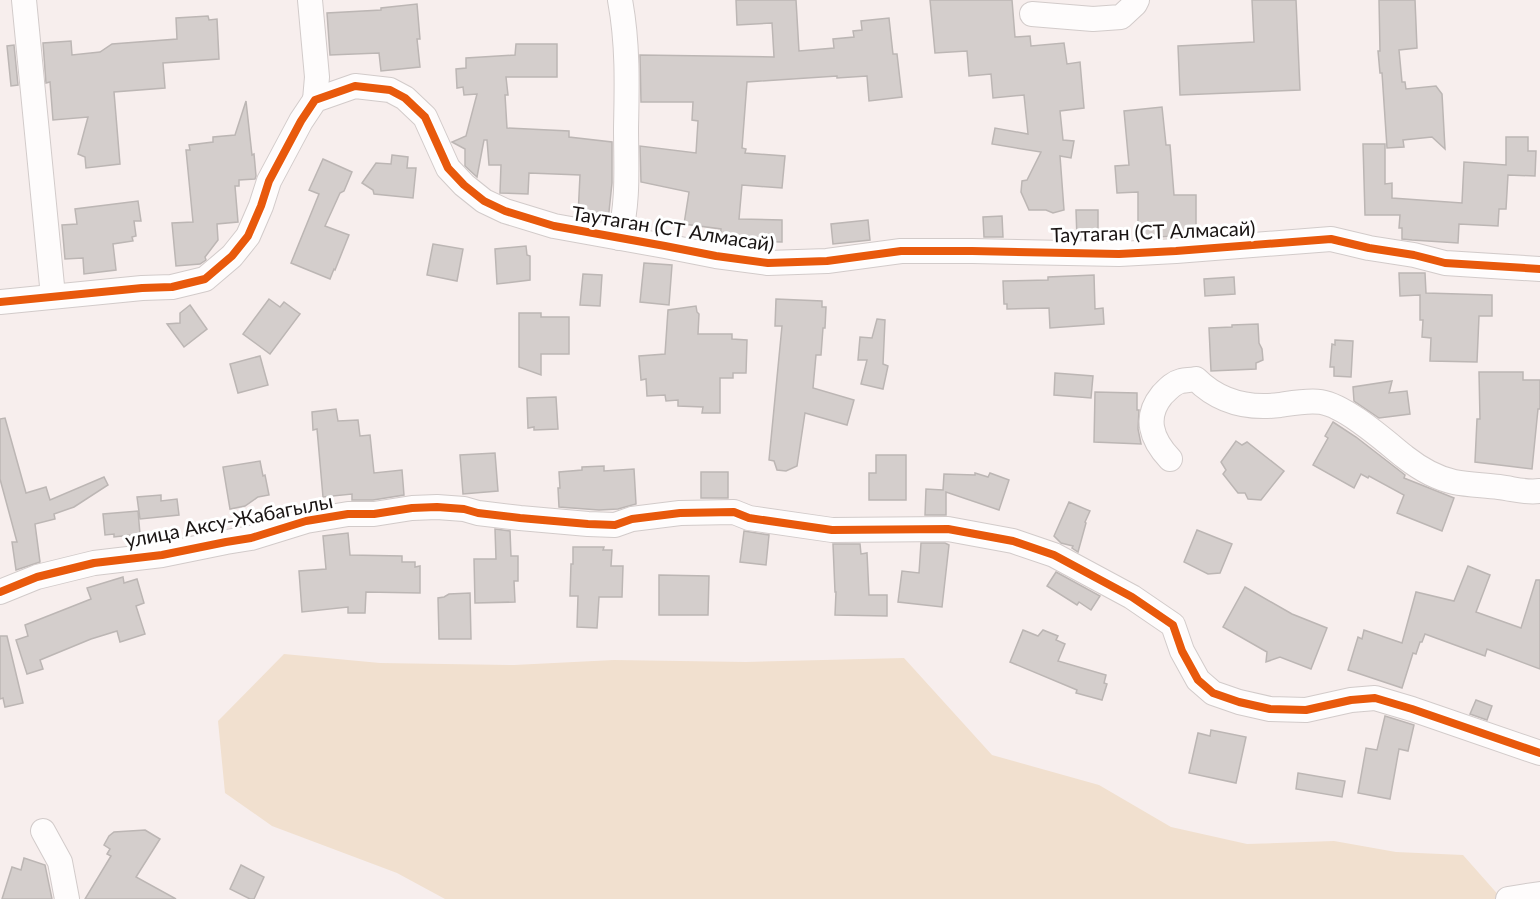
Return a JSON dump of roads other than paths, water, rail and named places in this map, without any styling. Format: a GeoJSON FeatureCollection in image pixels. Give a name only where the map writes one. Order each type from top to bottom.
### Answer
{"type":"FeatureCollection","features":[{"type":"Feature","properties":{"kind":"street"},"geometry":{"type":"LineString","coordinates":[[24,0],[53,296]]}},
{"type":"Feature","properties":{"kind":"street"},"geometry":{"type":"LineString","coordinates":[[0,302],[172,287],[205,279],[232,256],[248,236],[269,181],[301,121],[315,100],[317,78],[310,0]]}},
{"type":"Feature","properties":{"kind":"street"},"geometry":{"type":"LineString","coordinates":[[619,238],[623,223],[626,172],[627,96],[627,53],[620,0]]}},
{"type":"Feature","properties":{"kind":"street"},"geometry":{"type":"LineString","coordinates":[[1032,14],[1093,19],[1121,18],[1137,0]]}},
{"type":"Feature","properties":{"kind":"street","name":"Таутаган (СТ Алмасай)"},"geometry":{"type":"LineString","coordinates":[[315,100],[355,86],[390,90],[405,98],[425,117],[448,168],[484,201],[505,211],[554,226],[716,256],[768,263],[827,261],[901,251],[1119,254],[1331,239],[1445,263],[1540,269]]}},
{"type":"Feature","properties":{"kind":"street"},"geometry":{"type":"LineString","coordinates":[[1170,459],[1158,444],[1150,417],[1155,404],[1168,388],[1182,381],[1196,379],[1223,399],[1247,405],[1264,407],[1322,402],[1340,409],[1429,473],[1452,481],[1531,493],[1540,491]]}},
{"type":"Feature","properties":{"kind":"street","name":"улица Аксу-Жабагылы"},"geometry":{"type":"LineString","coordinates":[[0,592],[37,577],[94,563],[162,555],[251,537],[316,519],[412,508],[464,509],[519,518],[588,524],[615,525],[632,519],[680,513],[735,512],[749,518],[832,530],[948,529],[1013,541],[1054,555],[1132,597],[1173,625],[1182,651],[1198,680],[1213,693],[1270,709],[1306,710],[1351,700],[1375,698],[1540,753]]}},
{"type":"Feature","properties":{"kind":"street"},"geometry":{"type":"LineString","coordinates":[[44,831],[60,862],[67,899]]}},
{"type":"Feature","properties":{"kind":"street"},"geometry":{"type":"LineString","coordinates":[[1508,899],[1540,894]]}}]}
